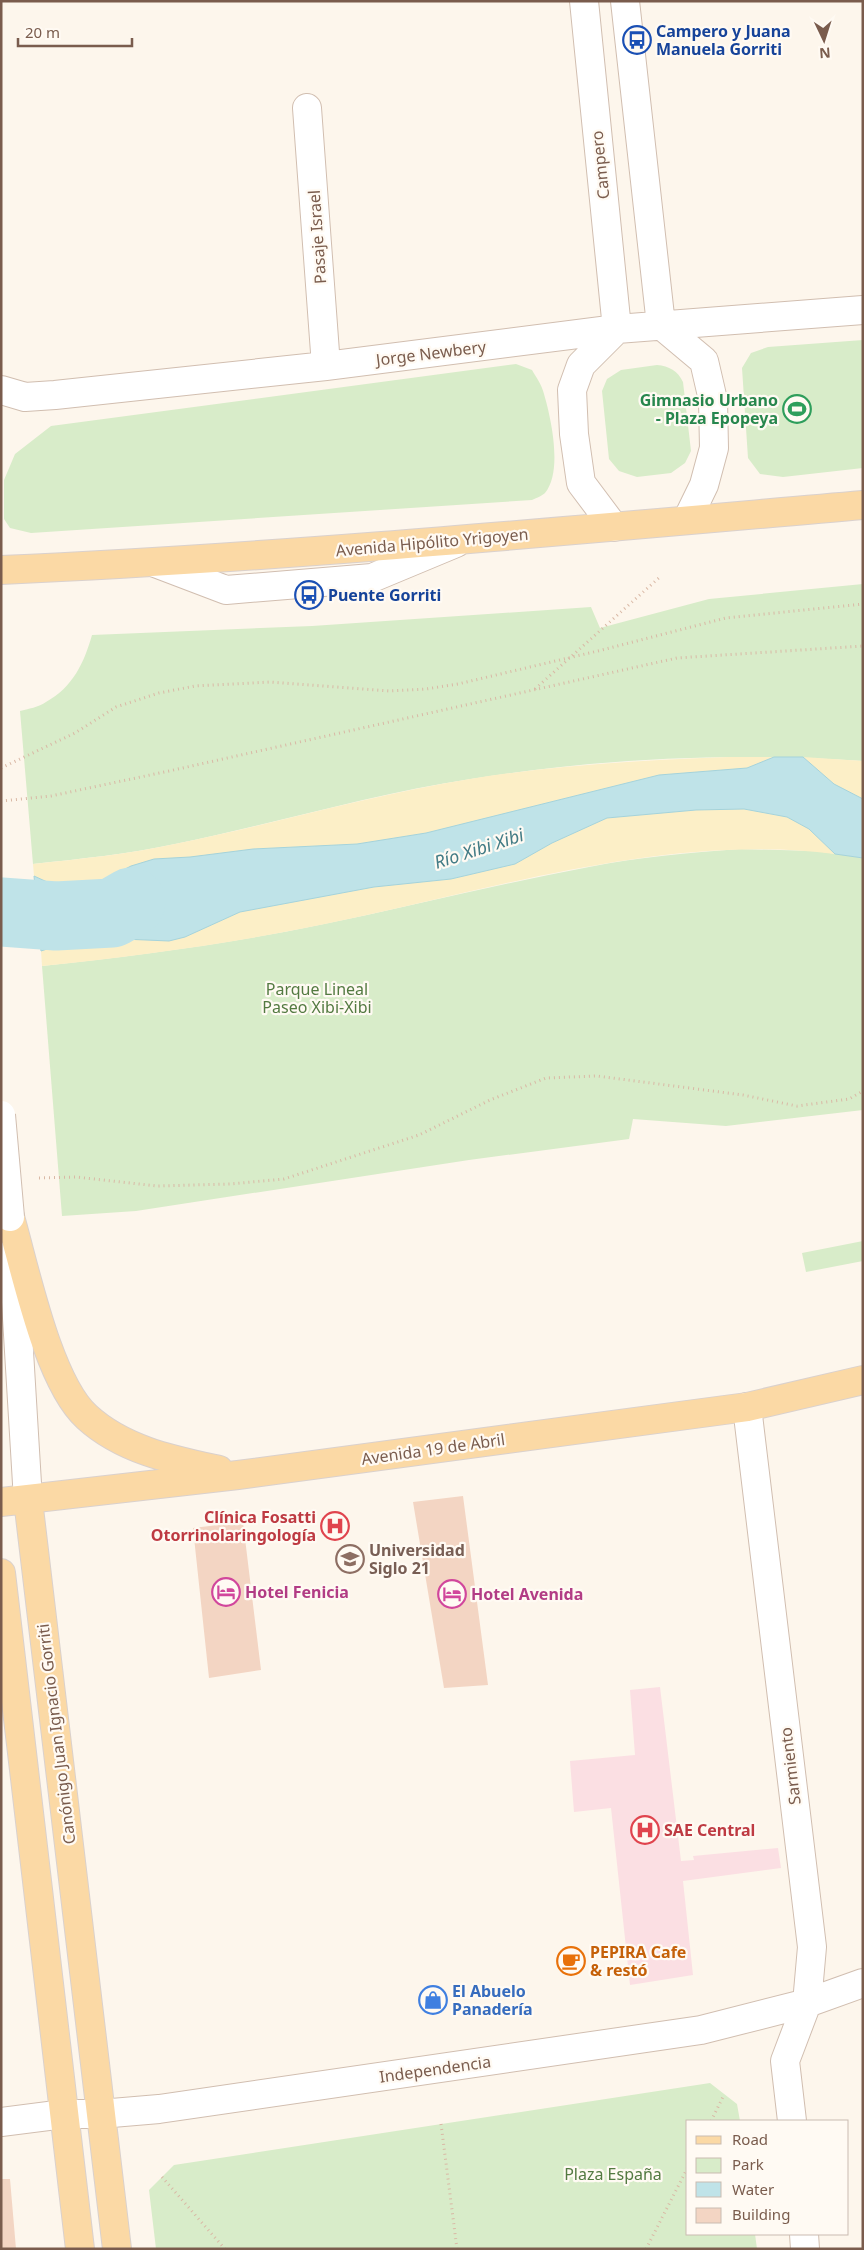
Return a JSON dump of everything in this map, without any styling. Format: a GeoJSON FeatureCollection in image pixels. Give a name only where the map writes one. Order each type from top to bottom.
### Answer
{"type":"FeatureCollection","features":[{"type":"Feature","properties":{"kind":"main road","name":"Avenida Hipólito Yrigoyen"},"geometry":{"type":"LineString","coordinates":[[1,570],[155,563],[459,541],[863,505]]}},
{"type":"Feature","properties":{"kind":"main road"},"geometry":{"type":"LineString","coordinates":[[10,1217],[48,1349],[67,1392],[85,1416],[115,1437],[157,1456],[238,1475]]}},
{"type":"Feature","properties":{"kind":"main road","name":"Avenida 19 de Abril"},"geometry":{"type":"LineString","coordinates":[[1,1502],[238,1475],[747,1407],[863,1380]]}},
{"type":"Feature","properties":{"kind":"main road","name":"Canónigo Juan Ignacio Gorriti"},"geometry":{"type":"LineString","coordinates":[[28,1500],[117,2249]]}},
{"type":"Feature","properties":{"kind":"main road"},"geometry":{"type":"LineString","coordinates":[[1,1573],[80,2249]]}},
{"type":"Feature","properties":{"kind":"street","name":"Campero"},"geometry":{"type":"LineString","coordinates":[[584,1],[617,329]]}},
{"type":"Feature","properties":{"kind":"street"},"geometry":{"type":"LineString","coordinates":[[624,1],[661,325],[704,361],[713,400],[714,448],[704,486],[687,520]]}},
{"type":"Feature","properties":{"kind":"street","name":"Pasaje Israel"},"geometry":{"type":"LineString","coordinates":[[307,108],[326,366]]}},
{"type":"Feature","properties":{"kind":"street","name":"Jorge Newbery"},"geometry":{"type":"LineString","coordinates":[[1,390],[25,397],[55,395],[326,366],[617,329],[863,310]]}},
{"type":"Feature","properties":{"kind":"street"},"geometry":{"type":"LineString","coordinates":[[614,527],[582,483],[574,434],[572,390],[581,366],[617,329]]}},
{"type":"Feature","properties":{"kind":"street"},"geometry":{"type":"LineString","coordinates":[[1,1115],[10,1217]]}},
{"type":"Feature","properties":{"kind":"street","name":"Canónigo Juan Ignacio Gorriti"},"geometry":{"type":"LineString","coordinates":[[10,1217],[28,1500]]}},
{"type":"Feature","properties":{"kind":"street","name":"Sarmiento"},"geometry":{"type":"LineString","coordinates":[[747,1407],[812,1946],[807,2003],[785,2061],[792,2120]]}},
{"type":"Feature","properties":{"kind":"street","name":"Independencia"},"geometry":{"type":"LineString","coordinates":[[1,2122],[64,2114],[100,2114],[159,2109],[701,2030],[807,2003],[863,1983]]}},
{"type":"Feature","properties":{"kind":"street"},"geometry":{"type":"LineString","coordinates":[[804,2235],[805,2249]]}},
{"type":"Feature","properties":{"kind":"path"},"geometry":{"type":"LineString","coordinates":[[534,690],[661,576]]}},
{"type":"Feature","properties":{"kind":"path"},"geometry":{"type":"LineString","coordinates":[[1,768],[75,733],[116,706],[159,693],[195,686],[270,682],[388,691],[426,689],[458,684],[726,618],[863,604]]}},
{"type":"Feature","properties":{"kind":"path"},"geometry":{"type":"LineString","coordinates":[[1,801],[51,796],[677,658],[863,646]]}},
{"type":"Feature","properties":{"kind":"path"},"geometry":{"type":"LineString","coordinates":[[29,1178],[76,1177],[157,1186],[230,1184],[284,1179],[419,1135],[490,1100],[546,1078],[597,1076],[744,1095],[796,1106],[850,1099],[863,1091]]}},
{"type":"Feature","properties":{"kind":"path"},"geometry":{"type":"LineString","coordinates":[[711,2120],[724,2094]]}},
{"type":"Feature","properties":{"kind":"path"},"geometry":{"type":"LineString","coordinates":[[441,2124],[457,2249]]}},
{"type":"Feature","properties":{"kind":"path"},"geometry":{"type":"LineString","coordinates":[[646,2249],[686,2171]]}},
{"type":"Feature","properties":{"kind":"path"},"geometry":{"type":"LineString","coordinates":[[162,2177],[225,2249]]}},
{"type":"Feature","properties":{"kind":"shaded area","name":"SAE Central"},"geometry":{"type":"Polygon","coordinates":[[[660,1687],[681,1861],[694,1860],[693,1856],[778,1848],[781,1868],[683,1881],[693,1975],[630,1985],[611,1808],[574,1812],[570,1761],[635,1755],[630,1690],[660,1687]]]}},
{"type":"Feature","properties":{"kind":"green space"},"geometry":{"type":"Polygon","coordinates":[[[863,340],[863,468],[783,477],[760,474],[748,458],[742,368],[751,353],[768,347],[863,340]]]}},
{"type":"Feature","properties":{"kind":"green space"},"geometry":{"type":"Polygon","coordinates":[[[516,364],[532,370],[540,384],[550,416],[554,444],[553,472],[550,483],[545,493],[532,500],[31,533],[10,528],[4,519],[4,480],[15,454],[51,426],[516,364]]]}},
{"type":"Feature","properties":{"kind":"green space"},"geometry":{"type":"Polygon","coordinates":[[[657,365],[673,370],[683,382],[691,451],[685,463],[671,473],[637,477],[619,471],[609,459],[602,391],[607,379],[621,370],[657,365]]]}},
{"type":"Feature","properties":{"kind":"green space"},"geometry":{"type":"Polygon","coordinates":[[[863,584],[863,761],[814,758],[716,757],[618,762],[520,772],[434,785],[157,848],[33,864],[20,711],[43,704],[70,682],[81,665],[92,635],[312,626],[591,607],[600,628],[709,599],[863,584]]]}},
{"type":"Feature","properties":{"kind":"green space","name":"Parque Lineal Paseo Xibi-Xibi"},"geometry":{"type":"Polygon","coordinates":[[[739,849],[816,851],[863,858],[863,1110],[726,1126],[633,1119],[629,1139],[469,1160],[136,1211],[62,1216],[42,966],[181,949],[284,932],[607,864],[664,856],[739,849]]]}},
{"type":"Feature","properties":{"kind":"green space"},"geometry":{"type":"Polygon","coordinates":[[[863,1241],[863,1261],[806,1272],[802,1253],[863,1241]]]}},
{"type":"Feature","properties":{"kind":"green space","name":"Plaza España"},"geometry":{"type":"Polygon","coordinates":[[[710,2083],[737,2104],[740,2120],[686,2120],[686,2235],[755,2235],[757,2249],[156,2249],[149,2190],[174,2165],[710,2083]]]}},
{"type":"Feature","properties":{"kind":"sand"},"geometry":{"type":"Polygon","coordinates":[[[729,757],[774,757],[747,768],[659,775],[426,833],[357,844],[253,849],[131,866],[92,886],[69,888],[56,886],[34,876],[33,864],[157,848],[359,801],[470,779],[599,764],[729,757]]]}},
{"type":"Feature","properties":{"kind":"sand"},"geometry":{"type":"Polygon","coordinates":[[[803,757],[863,761],[863,799],[834,784],[803,757]]]}},
{"type":"Feature","properties":{"kind":"sand"},"geometry":{"type":"Polygon","coordinates":[[[744,809],[787,817],[809,829],[835,854],[775,849],[715,850],[653,856],[531,878],[276,934],[159,952],[42,966],[41,951],[84,937],[103,935],[123,939],[169,941],[185,937],[240,912],[374,887],[451,879],[515,864],[552,843],[607,818],[696,810],[744,809]]]}},
{"type":"Feature","properties":{"kind":"water"},"geometry":{"type":"Polygon","coordinates":[[[774,757],[803,757],[834,784],[863,799],[863,858],[835,854],[809,829],[787,817],[744,809],[696,810],[607,818],[552,843],[515,864],[451,879],[374,887],[240,912],[185,937],[169,941],[123,939],[103,935],[84,937],[41,951],[34,876],[56,886],[69,888],[92,886],[131,866],[154,859],[190,857],[253,849],[357,844],[426,833],[659,775],[747,768],[774,757]]]}},
{"type":"Feature","properties":{"kind":"building","name":"Hotel Avenida"},"geometry":{"type":"Polygon","coordinates":[[[463,1496],[488,1685],[444,1688],[413,1502],[463,1496]]]}},
{"type":"Feature","properties":{"kind":"building","name":"Hotel Fenicia"},"geometry":{"type":"Polygon","coordinates":[[[243,1522],[261,1670],[209,1678],[193,1528],[243,1522]]]}},
{"type":"Feature","properties":{"kind":"building"},"geometry":{"type":"Polygon","coordinates":[[[1,2179],[10,2179],[16,2249],[1,2249],[1,2179]]]}},
{"type":"Feature","properties":{"kind":"waterway","name":"Río Xibi Xibi"},"geometry":{"type":"LineString","coordinates":[[1,912],[56,916],[112,913],[131,902]]}},
{"type":"Feature","properties":{"kind":"place","name":"Campero y Juana Manuela Gorriti"},"geometry":{"type":"Point","coordinates":[637,40]}},
{"type":"Feature","properties":{"kind":"place","name":"Gimnasio Urbano - Plaza Epopeya"},"geometry":{"type":"Point","coordinates":[797,409]}},
{"type":"Feature","properties":{"kind":"place","name":"Puente Gorriti"},"geometry":{"type":"Point","coordinates":[309,595]}},
{"type":"Feature","properties":{"kind":"place","name":"Clínica Fosatti Otorrinolaringología"},"geometry":{"type":"Point","coordinates":[335,1526]}},
{"type":"Feature","properties":{"kind":"place","name":"Universidad Siglo 21"},"geometry":{"type":"Point","coordinates":[350,1559]}},
{"type":"Feature","properties":{"kind":"place","name":"Hotel Fenicia"},"geometry":{"type":"Point","coordinates":[226,1592]}},
{"type":"Feature","properties":{"kind":"place","name":"Hotel Avenida"},"geometry":{"type":"Point","coordinates":[452,1594]}},
{"type":"Feature","properties":{"kind":"place","name":"SAE Central"},"geometry":{"type":"Point","coordinates":[645,1830]}},
{"type":"Feature","properties":{"kind":"place","name":"PEPIRA Cafe & restó"},"geometry":{"type":"Point","coordinates":[571,1961]}},
{"type":"Feature","properties":{"kind":"place","name":"El Abuelo Panadería"},"geometry":{"type":"Point","coordinates":[433,2000]}}]}
